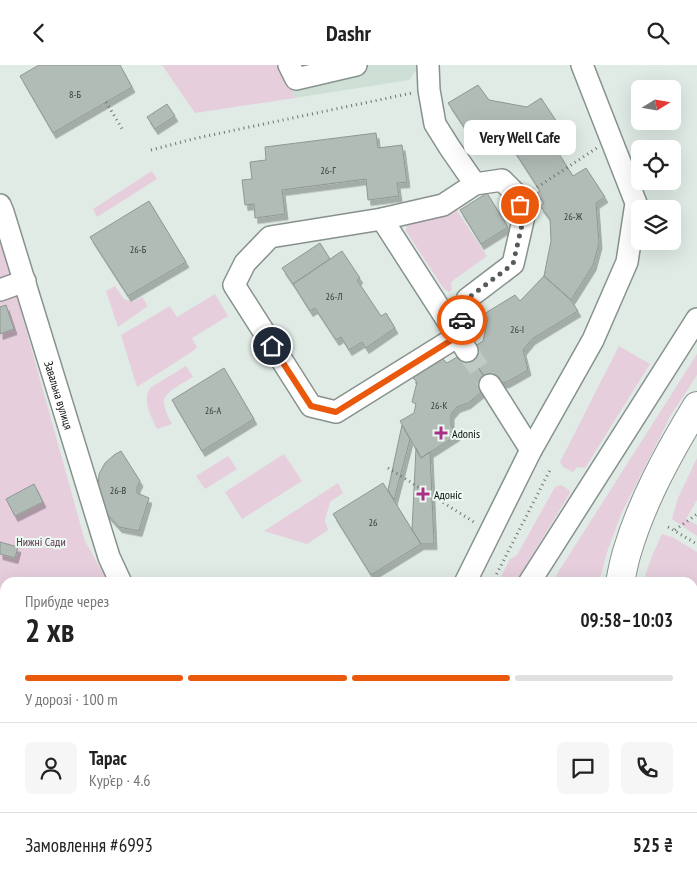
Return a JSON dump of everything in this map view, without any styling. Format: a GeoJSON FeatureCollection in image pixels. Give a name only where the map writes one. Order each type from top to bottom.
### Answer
{"type":"FeatureCollection","features":[{"type":"Feature","properties":{"kind":"main road"},"geometry":{"type":"LineString","coordinates":[[621,577],[626,554],[636,525],[681,431],[697,406]]}},
{"type":"Feature","properties":{"kind":"street"},"geometry":{"type":"LineString","coordinates":[[289,65],[296,79],[356,65]]}},
{"type":"Feature","properties":{"kind":"street"},"geometry":{"type":"LineString","coordinates":[[428,65],[429,90],[434,124],[474,184]]}},
{"type":"Feature","properties":{"kind":"street"},"geometry":{"type":"LineString","coordinates":[[468,577],[532,450],[593,340],[628,262],[636,203],[582,65]]}},
{"type":"Feature","properties":{"kind":"street"},"geometry":{"type":"LineString","coordinates":[[502,180],[516,194],[524,216],[513,264],[467,299],[462,343],[336,412],[311,406],[234,285],[245,263],[270,237],[382,219],[443,205],[474,184],[502,180]]}},
{"type":"Feature","properties":{"kind":"street","name":"Завальна вулиця"},"geometry":{"type":"LineString","coordinates":[[0,205],[110,557],[118,577]]}},
{"type":"Feature","properties":{"kind":"street"},"geometry":{"type":"LineString","coordinates":[[382,219],[462,343]]}},
{"type":"Feature","properties":{"kind":"street"},"geometry":{"type":"LineString","coordinates":[[0,290],[25,281]]}},
{"type":"Feature","properties":{"kind":"street"},"geometry":{"type":"LineString","coordinates":[[533,577],[697,319]]}},
{"type":"Feature","properties":{"kind":"street"},"geometry":{"type":"LineString","coordinates":[[490,385],[532,450]]}},
{"type":"Feature","properties":{"kind":"path"},"geometry":{"type":"LineString","coordinates":[[151,150],[197,138],[429,90]]}},
{"type":"Feature","properties":{"kind":"path"},"geometry":{"type":"LineString","coordinates":[[106,102],[124,132]]}},
{"type":"Feature","properties":{"kind":"path"},"geometry":{"type":"LineString","coordinates":[[528,193],[597,148]]}},
{"type":"Feature","properties":{"kind":"path"},"geometry":{"type":"LineString","coordinates":[[388,469],[474,522]]}},
{"type":"Feature","properties":{"kind":"path"},"geometry":{"type":"LineString","coordinates":[[495,577],[550,470]]}},
{"type":"Feature","properties":{"kind":"path"},"geometry":{"type":"LineString","coordinates":[[675,530],[697,514]]}},
{"type":"Feature","properties":{"kind":"path"},"geometry":{"type":"LineString","coordinates":[[668,527],[697,544]]}},
{"type":"Feature","properties":{"kind":"shaded area"},"geometry":{"type":"Polygon","coordinates":[[[280,65],[420,65],[409,80],[295,98],[280,65]]]}},
{"type":"Feature","properties":{"kind":"green space"},"geometry":{"type":"Polygon","coordinates":[[[162,65],[280,65],[295,98],[195,113],[162,65]]]}},
{"type":"Feature","properties":{"kind":"green space"},"geometry":{"type":"Polygon","coordinates":[[[152,171],[157,179],[97,217],[93,209],[152,171]]]}},
{"type":"Feature","properties":{"kind":"green space"},"geometry":{"type":"Polygon","coordinates":[[[452,208],[456,209],[487,256],[451,282],[452,290],[449,292],[444,289],[406,231],[407,224],[412,219],[452,208]]]}},
{"type":"Feature","properties":{"kind":"green space","name":"Нижні Сади"},"geometry":{"type":"Polygon","coordinates":[[[0,236],[85,541],[105,577],[0,577],[0,236]]]}},
{"type":"Feature","properties":{"kind":"green space"},"geometry":{"type":"Polygon","coordinates":[[[115,286],[124,299],[133,302],[142,297],[148,306],[118,327],[106,291],[115,286]]]}},
{"type":"Feature","properties":{"kind":"green space"},"geometry":{"type":"Polygon","coordinates":[[[215,294],[228,316],[192,338],[197,347],[193,351],[137,387],[121,335],[170,306],[177,317],[215,294]]]}},
{"type":"Feature","properties":{"kind":"green space"},"geometry":{"type":"Polygon","coordinates":[[[619,346],[650,364],[585,468],[577,467],[573,472],[563,467],[560,462],[619,346]]]}},
{"type":"Feature","properties":{"kind":"green space"},"geometry":{"type":"Polygon","coordinates":[[[697,354],[697,375],[671,415],[622,512],[608,549],[600,577],[555,577],[697,354]]]}},
{"type":"Feature","properties":{"kind":"green space"},"geometry":{"type":"Polygon","coordinates":[[[186,366],[193,377],[174,388],[164,400],[165,409],[172,424],[157,429],[147,403],[150,388],[186,366]]]}},
{"type":"Feature","properties":{"kind":"green space"},"geometry":{"type":"Polygon","coordinates":[[[284,454],[302,481],[242,519],[225,492],[284,454]]]}},
{"type":"Feature","properties":{"kind":"green space"},"geometry":{"type":"Polygon","coordinates":[[[228,456],[237,469],[205,489],[196,476],[228,456]]]}},
{"type":"Feature","properties":{"kind":"green space"},"geometry":{"type":"Polygon","coordinates":[[[697,458],[697,500],[686,519],[697,525],[697,536],[672,519],[678,498],[697,458]]]}},
{"type":"Feature","properties":{"kind":"green space"},"geometry":{"type":"Polygon","coordinates":[[[338,483],[343,493],[330,502],[325,520],[328,530],[307,544],[264,531],[338,483]]]}},
{"type":"Feature","properties":{"kind":"green space"},"geometry":{"type":"Polygon","coordinates":[[[561,485],[569,490],[570,493],[519,577],[501,577],[510,559],[517,555],[555,487],[561,485]]]}},
{"type":"Feature","properties":{"kind":"green space"},"geometry":{"type":"Polygon","coordinates":[[[662,534],[672,537],[697,552],[697,577],[645,577],[662,534]]]}},
{"type":"Feature","properties":{"kind":"building"},"geometry":{"type":"Polygon","coordinates":[[[39,65],[120,65],[132,87],[53,133],[20,76],[39,65]]]}},
{"type":"Feature","properties":{"kind":"building"},"geometry":{"type":"Polygon","coordinates":[[[478,85],[489,100],[527,107],[541,98],[559,125],[517,155],[509,144],[466,130],[448,103],[478,85]]]}},
{"type":"Feature","properties":{"kind":"building"},"geometry":{"type":"Polygon","coordinates":[[[167,104],[175,116],[155,129],[147,117],[167,104]]]}},
{"type":"Feature","properties":{"kind":"building"},"geometry":{"type":"Polygon","coordinates":[[[376,133],[378,148],[402,145],[407,182],[397,183],[399,196],[368,200],[366,179],[282,190],[285,214],[255,218],[254,204],[245,205],[242,180],[252,179],[250,162],[266,160],[265,147],[376,133]]]}},
{"type":"Feature","properties":{"kind":"building"},"geometry":{"type":"Polygon","coordinates":[[[547,135],[573,176],[586,168],[605,197],[596,203],[599,243],[593,265],[571,300],[544,276],[551,241],[550,219],[540,206],[544,203],[537,193],[540,191],[517,155],[547,135]]]}},
{"type":"Feature","properties":{"kind":"building"},"geometry":{"type":"Polygon","coordinates":[[[487,193],[508,227],[481,244],[460,210],[487,193]]]}},
{"type":"Feature","properties":{"kind":"building"},"geometry":{"type":"Polygon","coordinates":[[[149,201],[186,262],[128,296],[90,237],[149,201]]]}},
{"type":"Feature","properties":{"kind":"building"},"geometry":{"type":"Polygon","coordinates":[[[320,243],[330,259],[293,284],[282,268],[320,243]]]}},
{"type":"Feature","properties":{"kind":"building"},"geometry":{"type":"Polygon","coordinates":[[[342,251],[360,278],[357,280],[381,316],[386,313],[395,328],[366,348],[362,342],[349,350],[341,337],[336,340],[315,308],[310,311],[293,284],[342,251]]]}},
{"type":"Feature","properties":{"kind":"building"},"geometry":{"type":"Polygon","coordinates":[[[544,276],[570,299],[578,311],[532,339],[523,350],[528,370],[507,382],[490,385],[467,351],[483,341],[488,318],[484,314],[515,295],[520,301],[544,276]]]}},
{"type":"Feature","properties":{"kind":"building"},"geometry":{"type":"Polygon","coordinates":[[[6,305],[14,329],[0,334],[0,307],[6,305]]]}},
{"type":"Feature","properties":{"kind":"building"},"geometry":{"type":"Polygon","coordinates":[[[467,351],[490,385],[468,403],[457,407],[451,414],[451,425],[457,435],[421,458],[400,421],[414,413],[416,404],[412,402],[417,382],[412,377],[442,358],[447,363],[467,351]]]}},
{"type":"Feature","properties":{"kind":"building"},"geometry":{"type":"Polygon","coordinates":[[[224,368],[254,419],[202,451],[172,400],[224,368]]]}},
{"type":"Feature","properties":{"kind":"building"},"geometry":{"type":"Polygon","coordinates":[[[402,425],[410,439],[394,500],[388,490],[402,425]]]}},
{"type":"Feature","properties":{"kind":"building","name":"Адоніс"},"geometry":{"type":"Polygon","coordinates":[[[416,448],[421,458],[430,452],[434,544],[421,544],[412,530],[416,448]]]}},
{"type":"Feature","properties":{"kind":"building"},"geometry":{"type":"Polygon","coordinates":[[[121,451],[140,481],[137,493],[149,498],[139,531],[119,527],[107,514],[98,488],[99,474],[105,463],[121,451]]]}},
{"type":"Feature","properties":{"kind":"building"},"geometry":{"type":"Polygon","coordinates":[[[383,483],[421,544],[371,575],[333,514],[383,483]]]}},
{"type":"Feature","properties":{"kind":"building"},"geometry":{"type":"Polygon","coordinates":[[[34,484],[43,502],[15,516],[6,499],[34,484]]]}},
{"type":"Feature","properties":{"kind":"building"},"geometry":{"type":"Polygon","coordinates":[[[0,542],[18,547],[15,558],[0,554],[0,542]]]}},
{"type":"Feature","properties":{"kind":"tunnel"},"geometry":{"type":"LineString","coordinates":[[467,351],[490,385]]}},
{"type":"Feature","properties":{"kind":"way so far"},"geometry":{"type":"LineString","coordinates":[[462,320],[467,299],[513,264],[524,216],[520,205]]}},
{"type":"Feature","properties":{"kind":"place","name":"Very Well Cafe"},"geometry":{"type":"Point","coordinates":[520,205]}},
{"type":"Feature","properties":{"kind":"place","name":"Adonis"},"geometry":{"type":"Point","coordinates":[441,433]}},
{"type":"Feature","properties":{"kind":"place","name":"Адоніс"},"geometry":{"type":"Point","coordinates":[423,494]}},
{"type":"Feature","properties":{"kind":"route"},"geometry":{"type":"LineString","coordinates":[[272,346],[311,406],[336,412],[458,336],[462,320]]}}]}
